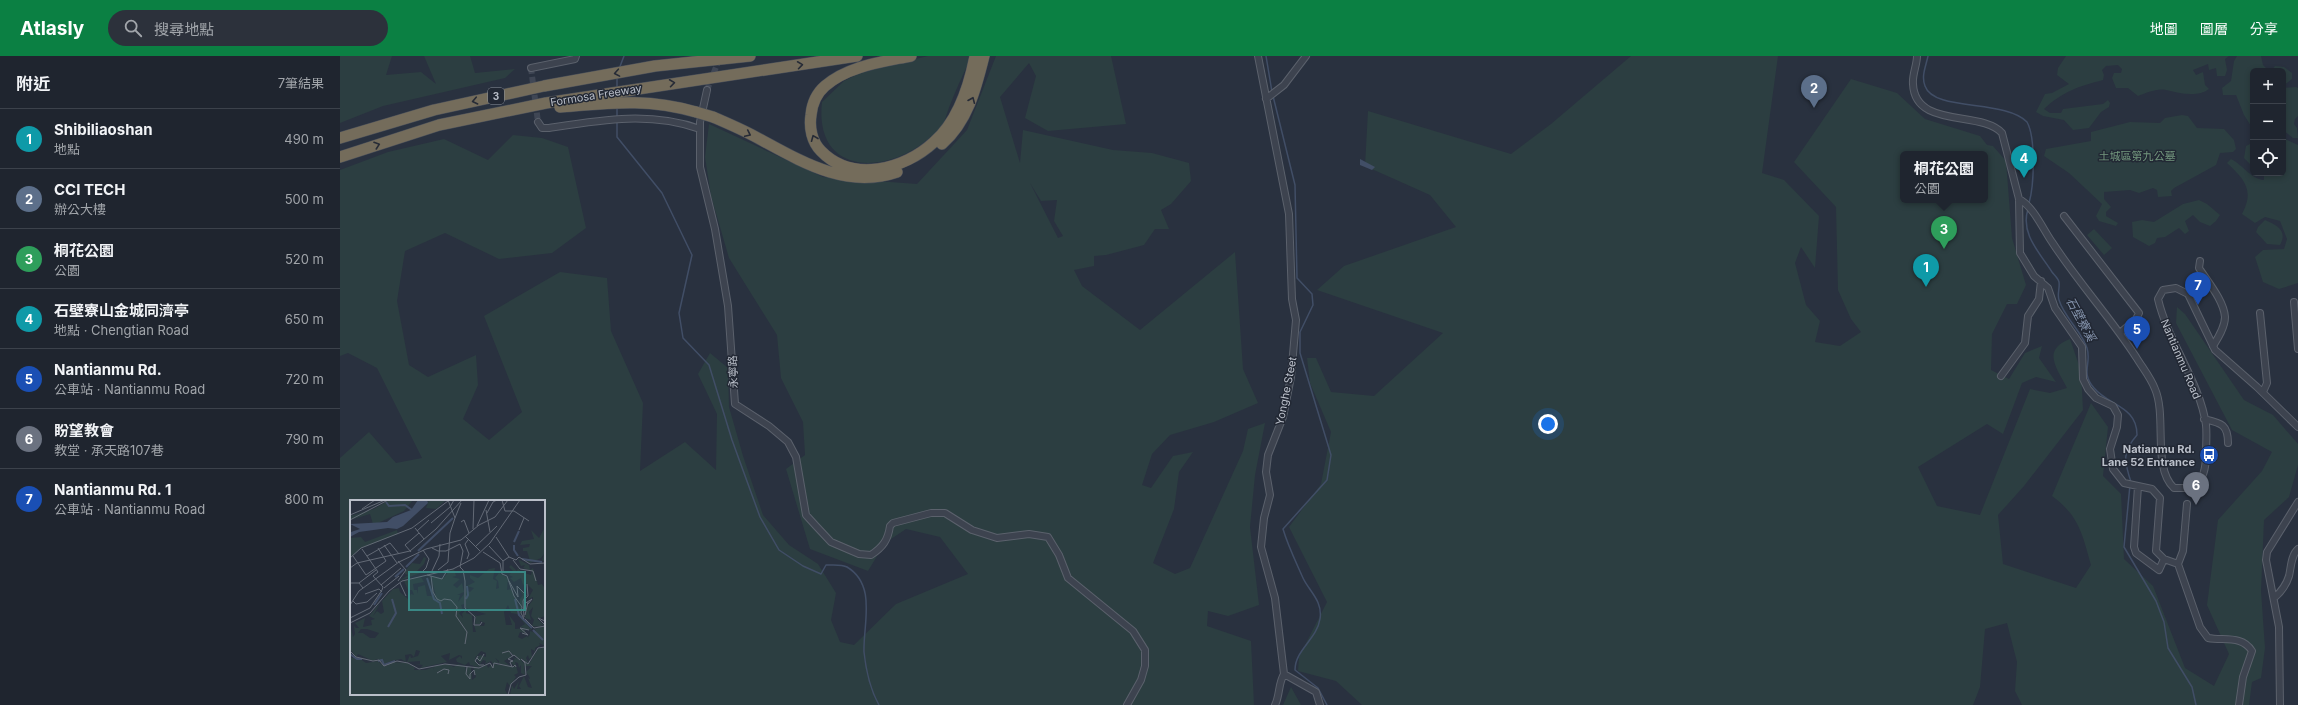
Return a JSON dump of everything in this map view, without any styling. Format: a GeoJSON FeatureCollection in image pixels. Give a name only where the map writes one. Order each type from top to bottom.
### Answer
{"type":"FeatureCollection","features":[{"type":"Feature","properties":{"kind":"highway"},"geometry":{"type":"LineString","coordinates":[[655,66],[694,56]]}},
{"type":"Feature","properties":{"kind":"highway","name":"Formosa Freeway"},"geometry":{"type":"LineString","coordinates":[[340,138],[434,110],[544,86],[655,66],[750,56]]}},
{"type":"Feature","properties":{"kind":"highway","name":"Formosa Freeway"},"geometry":{"type":"LineString","coordinates":[[617,96],[857,56]]}},
{"type":"Feature","properties":{"kind":"highway"},"geometry":{"type":"LineString","coordinates":[[911,56],[862,66],[846,73],[825,86],[816,96],[810,122],[812,136],[818,148],[828,159],[856,170],[870,170],[902,163],[919,153],[934,142],[959,107],[971,77],[975,56]]}},
{"type":"Feature","properties":{"kind":"highway"},"geometry":{"type":"LineString","coordinates":[[340,157],[439,125],[617,96],[649,102],[698,117],[713,117],[806,164],[834,174],[867,178],[892,174],[926,157],[945,141],[958,125],[974,97],[984,56]]}},
{"type":"Feature","properties":{"kind":"street"},"geometry":{"type":"LineString","coordinates":[[531,68],[566,62],[575,59],[576,56]]}},
{"type":"Feature","properties":{"kind":"street","name":"Yonghe Steet"},"geometry":{"type":"LineString","coordinates":[[1258,56],[1268,98],[1290,214],[1292,300],[1296,320],[1291,376],[1283,417],[1268,455],[1266,472],[1270,495],[1264,518],[1261,547],[1275,598],[1284,674]]}},
{"type":"Feature","properties":{"kind":"street"},"geometry":{"type":"LineString","coordinates":[[1268,98],[1284,85],[1306,56]]}},
{"type":"Feature","properties":{"kind":"street"},"geometry":{"type":"LineString","coordinates":[[1918,56],[1912,83],[1916,98],[1926,108],[1941,115],[1993,127],[1999,130],[2004,140],[2021,200],[2020,253],[2034,276],[2048,288],[2055,308],[2082,347],[2082,378],[2088,389],[2096,398],[2113,406],[2118,415],[2117,427],[2110,449],[2113,469],[2124,483],[2152,489],[2160,498],[2156,551],[2164,559],[2178,564]]}},
{"type":"Feature","properties":{"kind":"street","name":"永寧路"},"geometry":{"type":"LineString","coordinates":[[707,90],[698,117],[700,129],[700,167],[715,229],[728,306],[735,404],[769,426],[788,442],[796,457],[806,514],[831,542],[859,554],[871,555],[882,548],[888,538],[890,526],[893,523],[931,513],[945,513],[972,530],[997,538],[1029,534],[1048,538],[1059,555],[1068,578],[1133,631],[1145,650],[1145,666],[1142,680],[1127,705]]}},
{"type":"Feature","properties":{"kind":"street"},"geometry":{"type":"LineString","coordinates":[[538,122],[542,128],[549,128],[620,118],[644,118],[684,124],[700,129]]}},
{"type":"Feature","properties":{"kind":"street","name":"Nantianmu Road"},"geometry":{"type":"LineString","coordinates":[[2021,200],[2032,213],[2066,263],[2120,333],[2155,387],[2162,429],[2164,474],[2167,482],[2174,488],[2192,488],[2201,479],[2206,461],[2204,419],[2198,397],[2170,335],[2159,306],[2158,299],[2163,290],[2176,288],[2188,294],[2215,350],[2263,392],[2298,427]]}},
{"type":"Feature","properties":{"kind":"street"},"geometry":{"type":"LineString","coordinates":[[2064,216],[2139,313],[2136,319],[2120,333]]}},
{"type":"Feature","properties":{"kind":"street"},"geometry":{"type":"LineString","coordinates":[[2200,261],[2199,268],[2221,304],[2225,318],[2220,334],[2213,346]]}},
{"type":"Feature","properties":{"kind":"street"},"geometry":{"type":"LineString","coordinates":[[2002,376],[2025,343],[2028,316],[2039,298],[2041,282]]}},
{"type":"Feature","properties":{"kind":"street"},"geometry":{"type":"LineString","coordinates":[[2294,302],[2298,349]]}},
{"type":"Feature","properties":{"kind":"street"},"geometry":{"type":"LineString","coordinates":[[2260,313],[2268,383],[2263,392]]}},
{"type":"Feature","properties":{"kind":"street"},"geometry":{"type":"LineString","coordinates":[[2204,419],[2225,427],[2228,432],[2228,443]]}},
{"type":"Feature","properties":{"kind":"street"},"geometry":{"type":"LineString","coordinates":[[2138,486],[2134,547],[2136,553],[2159,570],[2164,559]]}},
{"type":"Feature","properties":{"kind":"street"},"geometry":{"type":"LineString","coordinates":[[2280,705],[2279,627],[2266,560],[2267,552],[2298,502]]}},
{"type":"Feature","properties":{"kind":"street"},"geometry":{"type":"LineString","coordinates":[[2186,504],[2183,551],[2178,564],[2200,627],[2208,638],[2238,639],[2248,644],[2252,651],[2243,677],[2239,705]]}},
{"type":"Feature","properties":{"kind":"street"},"geometry":{"type":"LineString","coordinates":[[2290,516],[2298,513]]}},
{"type":"Feature","properties":{"kind":"street"},"geometry":{"type":"LineString","coordinates":[[2274,598],[2284,589],[2289,578],[2292,561],[2298,549]]}},
{"type":"Feature","properties":{"kind":"street"},"geometry":{"type":"LineString","coordinates":[[1275,705],[1279,694],[1280,681],[1284,674],[1316,692],[1320,705]]}},
{"type":"Feature","properties":{"kind":"green space"},"geometry":{"type":"Polygon","coordinates":[[[340,56],[392,56],[386,75],[421,72],[436,84],[424,56],[470,56],[475,73],[515,69],[505,78],[383,106],[340,123],[340,56]]]}},
{"type":"Feature","properties":{"kind":"green space"},"geometry":{"type":"Polygon","coordinates":[[[928,56],[969,56],[967,66],[940,130],[910,152],[891,159],[872,163],[855,162],[840,155],[829,143],[822,126],[822,102],[844,81],[862,72],[928,56]]]}},
{"type":"Feature","properties":{"kind":"green space"},"geometry":{"type":"Polygon","coordinates":[[[996,56],[1111,56],[1126,124],[1048,131],[1025,118],[1036,76],[1029,63],[1000,97],[1020,163],[1023,130],[1113,150],[1152,153],[1189,163],[1191,181],[1171,204],[1161,210],[1169,229],[1155,229],[1144,245],[1106,255],[1094,256],[1094,266],[1074,270],[1082,286],[1140,330],[1235,252],[1243,369],[1258,403],[1214,422],[1170,435],[1152,454],[1142,485],[1151,488],[1173,456],[1193,452],[1179,472],[1174,509],[1153,563],[1175,574],[1190,568],[1243,451],[1248,429],[1265,423],[1255,475],[1250,527],[1259,605],[1228,616],[1208,611],[1207,626],[1251,641],[1254,705],[340,705],[340,458],[369,432],[396,463],[422,458],[377,368],[348,353],[340,356],[340,170],[388,152],[444,139],[488,160],[513,135],[542,138],[568,147],[586,228],[552,253],[499,259],[445,233],[405,251],[397,301],[409,365],[428,377],[476,355],[478,385],[463,419],[489,440],[522,412],[484,316],[560,272],[607,278],[611,331],[643,403],[640,471],[685,442],[716,470],[717,414],[698,374],[710,353],[728,368],[729,407],[743,456],[763,515],[789,545],[818,564],[836,593],[831,620],[840,642],[854,645],[896,604],[968,574],[940,537],[906,529],[885,543],[868,571],[810,549],[786,469],[805,455],[803,422],[781,378],[777,335],[729,258],[711,196],[705,157],[709,124],[823,177],[917,184],[967,130],[996,56]],[[1030,183],[1058,238],[1063,236],[1054,221],[1057,200],[1041,201],[1030,183]]]}},
{"type":"Feature","properties":{"kind":"green space"},"geometry":{"type":"Polygon","coordinates":[[[1631,56],[1778,56],[1762,173],[1784,180],[1819,216],[1815,268],[1801,247],[1795,263],[1806,305],[1820,321],[1815,342],[1840,346],[1861,332],[1851,319],[1838,290],[1836,207],[1794,162],[1851,79],[1897,93],[1925,119],[1980,136],[1987,145],[1993,146],[2006,161],[2012,238],[2026,285],[2017,304],[2007,304],[1992,334],[1991,370],[2009,379],[2025,353],[2042,346],[2039,358],[2056,382],[2036,377],[2022,383],[2003,434],[1987,424],[1918,467],[1937,506],[1980,515],[2030,389],[2050,393],[2067,388],[2056,367],[2054,354],[2056,348],[2061,343],[2070,339],[2081,371],[2083,410],[2024,486],[1998,515],[2003,564],[2076,588],[2091,565],[2082,534],[2074,518],[2061,503],[2052,496],[2091,403],[2108,427],[2103,476],[2121,494],[2124,559],[2153,586],[2185,668],[2214,686],[2229,654],[2207,605],[2218,520],[2262,471],[2272,452],[2232,430],[2176,323],[2177,307],[2185,314],[2244,400],[2273,415],[2298,444],[2298,465],[2289,497],[2264,520],[2261,591],[2265,648],[2261,678],[2252,682],[2249,705],[2022,705],[2015,691],[2017,662],[2007,623],[1985,629],[1980,687],[1973,705],[1362,705],[1336,681],[1298,671],[1299,657],[1327,602],[1289,527],[1321,484],[1331,432],[1310,383],[1307,358],[1316,358],[1331,392],[1374,396],[1443,333],[1317,290],[1344,266],[1456,227],[1430,195],[1365,166],[1368,111],[1511,154],[1551,124],[1631,56]]]}},
{"type":"Feature","properties":{"kind":"green space","name":"土城區第九公墓"},"geometry":{"type":"Polygon","coordinates":[[[2066,56],[2229,56],[2225,59],[2227,70],[2225,76],[2217,76],[2216,68],[2209,70],[2208,64],[2193,70],[2196,75],[2203,72],[2205,85],[2209,89],[2204,92],[2194,94],[2159,90],[2138,96],[2128,88],[2116,88],[2112,78],[2114,73],[2121,73],[2122,69],[2118,65],[2106,66],[2102,70],[2104,75],[2103,80],[2071,90],[2057,98],[2044,109],[2050,113],[2061,113],[2063,109],[2103,104],[2108,100],[2110,103],[2109,107],[2101,112],[2089,128],[2073,130],[2064,120],[2043,116],[2036,112],[2045,94],[2052,93],[2069,84],[2057,75],[2058,68],[2066,56]]]}},
{"type":"Feature","properties":{"kind":"green space"},"geometry":{"type":"Polygon","coordinates":[[[2237,56],[2261,56],[2263,65],[2266,68],[2250,68],[2250,124],[2244,115],[2236,95],[2223,95],[2222,88],[2231,81],[2234,61],[2237,56]]]}},
{"type":"Feature","properties":{"kind":"green space"},"geometry":{"type":"Polygon","coordinates":[[[2275,66],[2285,68],[2273,68],[2275,66]]]}},
{"type":"Feature","properties":{"kind":"green space"},"geometry":{"type":"Polygon","coordinates":[[[2286,68],[2292,73],[2292,79],[2286,84],[2286,68]]]}},
{"type":"Feature","properties":{"kind":"green space"},"geometry":{"type":"Polygon","coordinates":[[[2286,88],[2298,88],[2298,116],[2295,119],[2294,124],[2297,128],[2298,138],[2293,138],[2286,132],[2286,88]]]}},
{"type":"Feature","properties":{"kind":"green space","name":"土城區第九公墓"},"geometry":{"type":"Polygon","coordinates":[[[2182,115],[2188,116],[2197,128],[2224,129],[2234,140],[2236,149],[2233,152],[2220,153],[2216,165],[2174,188],[2171,191],[2172,196],[2158,197],[2157,190],[2153,188],[2139,193],[2130,190],[2104,192],[2104,199],[2111,207],[2106,212],[2106,216],[2118,223],[2116,226],[2099,221],[2096,216],[2102,204],[2069,173],[2044,156],[2046,149],[2091,141],[2091,132],[2130,122],[2160,123],[2165,118],[2182,115]]]}},
{"type":"Feature","properties":{"kind":"green space"},"geometry":{"type":"Polygon","coordinates":[[[2286,139],[2298,145],[2298,283],[2279,289],[2263,282],[2255,257],[2263,250],[2284,249],[2287,239],[2280,221],[2265,217],[2255,223],[2242,214],[2248,198],[2246,186],[2243,180],[2227,163],[2231,159],[2250,173],[2250,176],[2264,180],[2264,176],[2286,176],[2286,139]]]}},
{"type":"Feature","properties":{"kind":"green space"},"geometry":{"type":"Polygon","coordinates":[[[2250,144],[2250,164],[2244,158],[2246,146],[2250,144]]]}},
{"type":"Feature","properties":{"kind":"green space"},"geometry":{"type":"Polygon","coordinates":[[[2199,200],[2207,204],[2220,215],[2210,226],[2200,222],[2193,215],[2185,221],[2189,231],[2185,234],[2179,228],[2165,237],[2157,238],[2155,243],[2149,246],[2133,237],[2132,222],[2142,220],[2154,222],[2183,204],[2199,200]]]}},
{"type":"Feature","properties":{"kind":"green space"},"geometry":{"type":"Polygon","coordinates":[[[2265,220],[2277,226],[2282,232],[2283,236],[2280,245],[2267,244],[2256,232],[2258,227],[2265,220]]]}},
{"type":"Feature","properties":{"kind":"green space"},"geometry":{"type":"Polygon","coordinates":[[[2094,229],[2112,248],[2104,255],[2087,235],[2094,229]]]}},
{"type":"Feature","properties":{"kind":"green space"},"geometry":{"type":"Polygon","coordinates":[[[1291,687],[1301,705],[1283,705],[1291,687]]]}},
{"type":"Feature","properties":{"kind":"water"},"geometry":{"type":"Polygon","coordinates":[[[1360,159],[1375,167],[1372,170],[1360,165],[1360,159]]]}},
{"type":"Feature","properties":{"kind":"waterway"},"geometry":{"type":"LineString","coordinates":[[619,69],[624,56]]}},
{"type":"Feature","properties":{"kind":"waterway"},"geometry":{"type":"LineString","coordinates":[[1266,56],[1272,92]]}},
{"type":"Feature","properties":{"kind":"waterway","name":"石壁寮溪"},"geometry":{"type":"LineString","coordinates":[[1928,56],[1924,71],[1924,82],[1931,94],[1955,103],[2003,110],[2017,115],[2027,122],[2030,129],[2033,150],[2032,185],[2029,203]]}},
{"type":"Feature","properties":{"kind":"waterway"},"geometry":{"type":"LineString","coordinates":[[617,78],[617,88]]}},
{"type":"Feature","properties":{"kind":"waterway"},"geometry":{"type":"LineString","coordinates":[[1273,96],[1295,185],[1297,278],[1312,294],[1313,305],[1300,332],[1300,353],[1331,455],[1327,480],[1283,529],[1303,578],[1318,602],[1320,613],[1320,619],[1315,633],[1298,656],[1295,670],[1318,688],[1327,705]]}},
{"type":"Feature","properties":{"kind":"waterway"},"geometry":{"type":"LineString","coordinates":[[617,108],[617,118]]}},
{"type":"Feature","properties":{"kind":"waterway"},"geometry":{"type":"LineString","coordinates":[[617,122],[617,137],[662,193],[692,255],[679,313],[683,338],[709,365],[732,440],[760,517],[779,550],[803,566],[821,574],[826,565],[845,566],[856,575],[862,584],[866,606],[864,652],[867,673],[879,705]]}},
{"type":"Feature","properties":{"kind":"waterway","name":"石壁寮溪"},"geometry":{"type":"LineString","coordinates":[[2028,209],[2026,218],[2027,227],[2032,243],[2057,278],[2059,284],[2058,298],[2061,306],[2085,342],[2088,354],[2087,373],[2090,382],[2100,394],[2127,412],[2136,425],[2137,435],[2132,441],[2126,457],[2131,482]]}},
{"type":"Feature","properties":{"kind":"waterway","name":"石壁寮溪"},"geometry":{"type":"LineString","coordinates":[[2130,485],[2124,547],[2156,601],[2164,622],[2168,648],[2192,687],[2196,705]]}},
{"type":"Feature","properties":{"kind":"tunnel"},"geometry":{"type":"LineString","coordinates":[[707,90],[720,57]]}},
{"type":"Feature","properties":{"kind":"tunnel"},"geometry":{"type":"LineString","coordinates":[[531,68],[538,122]]}},
{"type":"Feature","properties":{"kind":"place","name":"CCI TECH"},"geometry":{"type":"Point","coordinates":[1814,108]}},
{"type":"Feature","properties":{"kind":"place","name":"石壁寮山金城同濟亭"},"geometry":{"type":"Point","coordinates":[2024,178]}},
{"type":"Feature","properties":{"kind":"place","name":"桐花公園"},"geometry":{"type":"Point","coordinates":[1944,249]}},
{"type":"Feature","properties":{"kind":"place","name":"Shibiliaoshan"},"geometry":{"type":"Point","coordinates":[1926,287]}},
{"type":"Feature","properties":{"kind":"place","name":"Nantianmu Rd. 1"},"geometry":{"type":"Point","coordinates":[2198,305]}},
{"type":"Feature","properties":{"kind":"place","name":"Nantianmu Rd."},"geometry":{"type":"Point","coordinates":[2137,349]}},
{"type":"Feature","properties":{"kind":"place","name":"Natianmu Rd. Lane 52 Entrance"},"geometry":{"type":"Point","coordinates":[2209,455]}},
{"type":"Feature","properties":{"kind":"place","name":"盼望教會"},"geometry":{"type":"Point","coordinates":[2196,505]}}]}
